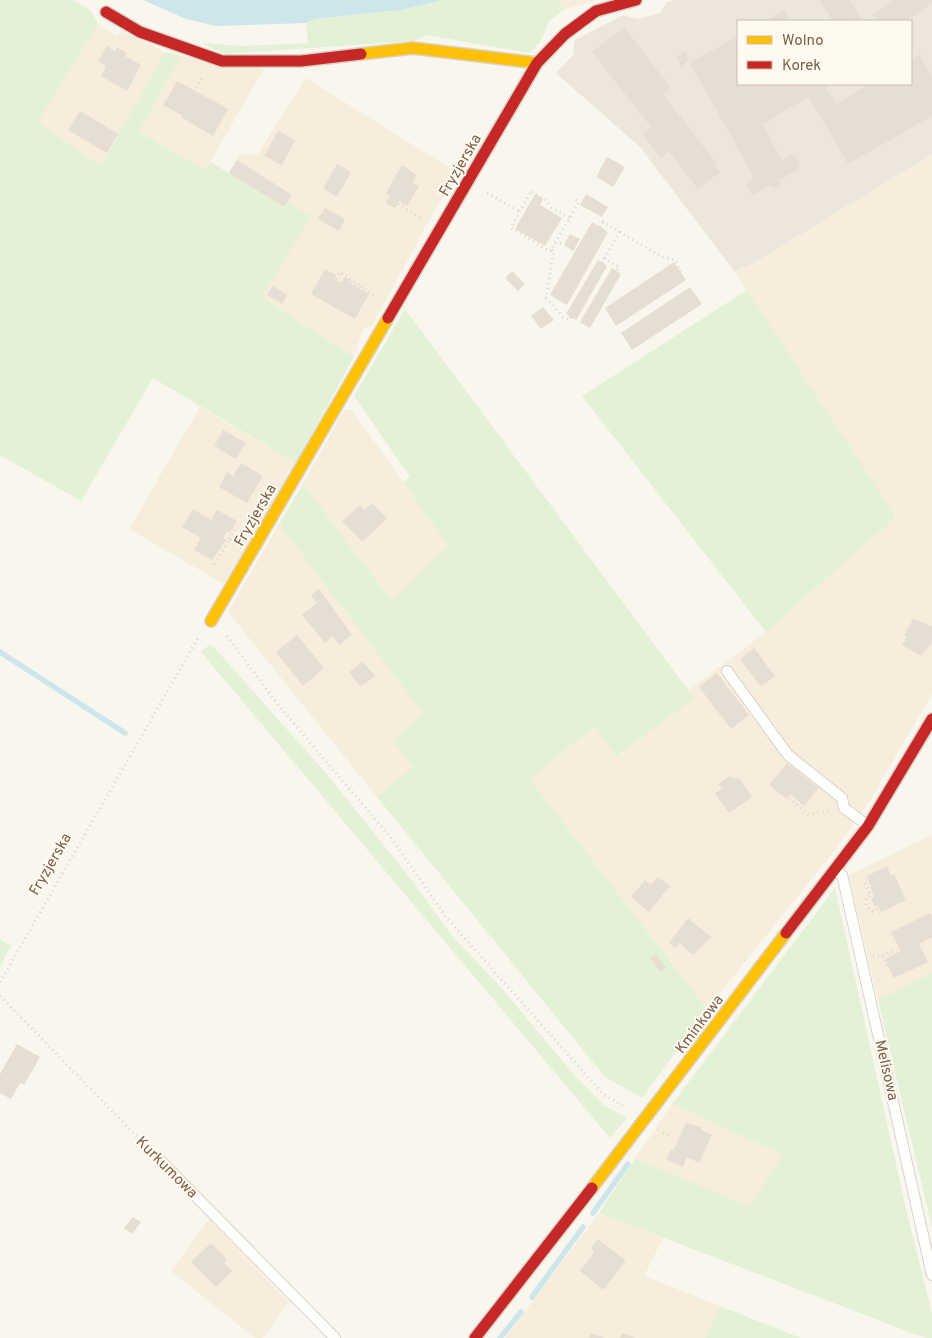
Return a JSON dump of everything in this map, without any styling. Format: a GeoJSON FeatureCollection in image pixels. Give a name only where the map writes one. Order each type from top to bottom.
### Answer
{"type":"FeatureCollection","features":[{"type":"Feature","properties":{"kind":"street","name":"Fryzjerska"},"geometry":{"type":"LineString","coordinates":[[211,621],[537,63],[565,34],[596,11],[636,0]]}},
{"type":"Feature","properties":{"kind":"street"},"geometry":{"type":"LineString","coordinates":[[106,12],[140,32],[190,52],[222,61],[301,61],[413,48],[537,63]]}},
{"type":"Feature","properties":{"kind":"street","name":"Kminkowa"},"geometry":{"type":"LineString","coordinates":[[476,1338],[645,1120],[868,826],[932,718]]}},
{"type":"Feature","properties":{"kind":"lane"},"geometry":{"type":"LineString","coordinates":[[727,671],[788,755],[842,798],[844,808],[868,826]]}},
{"type":"Feature","properties":{"kind":"lane","name":"Melisowa"},"geometry":{"type":"LineString","coordinates":[[835,869],[842,875],[932,1275]]}},
{"type":"Feature","properties":{"kind":"lane","name":"Kurkumowa"},"geometry":{"type":"LineString","coordinates":[[162,1162],[335,1338]]}},
{"type":"Feature","properties":{"kind":"path"},"geometry":{"type":"LineString","coordinates":[[467,182],[520,211]]}},
{"type":"Feature","properties":{"kind":"path"},"geometry":{"type":"LineString","coordinates":[[551,250],[549,252],[512,231],[511,226],[531,191],[569,218]]}},
{"type":"Feature","properties":{"kind":"path"},"geometry":{"type":"LineString","coordinates":[[551,250],[579,202],[576,200]]}},
{"type":"Feature","properties":{"kind":"path"},"geometry":{"type":"LineString","coordinates":[[398,204],[402,207]]}},
{"type":"Feature","properties":{"kind":"path"},"geometry":{"type":"LineString","coordinates":[[600,227],[603,222],[662,257],[675,260],[680,271]]}},
{"type":"Feature","properties":{"kind":"path"},"geometry":{"type":"LineString","coordinates":[[616,271],[619,267],[603,260],[620,232]]}},
{"type":"Feature","properties":{"kind":"path"},"geometry":{"type":"LineString","coordinates":[[555,243],[563,244]]}},
{"type":"Feature","properties":{"kind":"path"},"geometry":{"type":"LineString","coordinates":[[551,250],[554,251],[546,298],[563,317],[569,320],[571,317]]}},
{"type":"Feature","properties":{"kind":"path"},"geometry":{"type":"LineString","coordinates":[[336,279],[340,272],[371,293]]}},
{"type":"Feature","properties":{"kind":"path"},"geometry":{"type":"LineString","coordinates":[[351,282],[358,285]]}},
{"type":"Feature","properties":{"kind":"path"},"geometry":{"type":"LineString","coordinates":[[229,539],[236,528]]}},
{"type":"Feature","properties":{"kind":"path"},"geometry":{"type":"LineString","coordinates":[[211,621],[228,637],[279,706],[392,839],[445,916],[604,1094],[645,1120]]}},
{"type":"Feature","properties":{"kind":"path","name":"Fryzjerska"},"geometry":{"type":"LineString","coordinates":[[0,982],[195,642],[211,621]]}},
{"type":"Feature","properties":{"kind":"path"},"geometry":{"type":"LineString","coordinates":[[789,798],[809,815],[832,810],[840,816]]}},
{"type":"Feature","properties":{"kind":"path"},"geometry":{"type":"LineString","coordinates":[[865,883],[871,895],[866,898],[866,906],[872,911],[878,909],[880,913]]}},
{"type":"Feature","properties":{"kind":"path"},"geometry":{"type":"LineString","coordinates":[[891,952],[897,948]]}},
{"type":"Feature","properties":{"kind":"path"},"geometry":{"type":"LineString","coordinates":[[882,956],[888,969]]}},
{"type":"Feature","properties":{"kind":"path","name":"Kurkumowa"},"geometry":{"type":"LineString","coordinates":[[0,996],[162,1162]]}},
{"type":"Feature","properties":{"kind":"shaded area"},"geometry":{"type":"Polygon","coordinates":[[[558,0],[597,0],[565,9],[558,0]]]}},
{"type":"Feature","properties":{"kind":"shaded area"},"geometry":{"type":"Polygon","coordinates":[[[676,0],[932,0],[932,154],[754,263],[734,271],[640,147],[556,73],[573,55],[575,40],[623,15],[638,19],[660,13],[667,2],[676,0]]]}},
{"type":"Feature","properties":{"kind":"shaded area"},"geometry":{"type":"Polygon","coordinates":[[[98,24],[117,36],[122,32],[165,52],[101,166],[38,122],[98,24]]]}},
{"type":"Feature","properties":{"kind":"shaded area"},"geometry":{"type":"Polygon","coordinates":[[[181,56],[264,69],[205,170],[139,132],[181,56]]]}},
{"type":"Feature","properties":{"kind":"shaded area"},"geometry":{"type":"Polygon","coordinates":[[[306,78],[461,175],[438,204],[372,326],[366,327],[361,334],[354,357],[262,297],[287,203],[284,207],[228,173],[240,155],[258,154],[306,78]]]}},
{"type":"Feature","properties":{"kind":"shaded area"},"geometry":{"type":"Polygon","coordinates":[[[932,154],[932,694],[869,802],[835,850],[707,1009],[530,779],[595,726],[617,757],[693,698],[688,690],[766,632],[896,517],[734,271],[754,263],[932,154]]]}},
{"type":"Feature","properties":{"kind":"shaded area"},"geometry":{"type":"Polygon","coordinates":[[[200,407],[296,463],[224,584],[129,529],[200,407]]]}},
{"type":"Feature","properties":{"kind":"shaded area"},"geometry":{"type":"Polygon","coordinates":[[[344,410],[352,410],[448,546],[392,601],[303,484],[344,410]]]}},
{"type":"Feature","properties":{"kind":"shaded area"},"geometry":{"type":"Polygon","coordinates":[[[279,524],[424,713],[413,767],[377,797],[228,612],[279,524]]]}},
{"type":"Feature","properties":{"kind":"shaded area"},"geometry":{"type":"Polygon","coordinates":[[[932,835],[932,973],[878,1000],[849,875],[932,835]]]}},
{"type":"Feature","properties":{"kind":"shaded area"},"geometry":{"type":"Polygon","coordinates":[[[672,1104],[784,1156],[750,1206],[635,1159],[672,1104]]]}},
{"type":"Feature","properties":{"kind":"shaded area"},"geometry":{"type":"Polygon","coordinates":[[[599,1213],[663,1238],[644,1276],[720,1306],[705,1338],[505,1338],[599,1213]]]}},
{"type":"Feature","properties":{"kind":"shaded area"},"geometry":{"type":"Polygon","coordinates":[[[209,1219],[289,1302],[263,1338],[255,1338],[171,1271],[209,1219]]]}},
{"type":"Feature","properties":{"kind":"green space"},"geometry":{"type":"Polygon","coordinates":[[[0,0],[74,0],[92,12],[98,24],[38,122],[101,166],[165,52],[181,56],[139,132],[205,170],[211,162],[284,207],[287,202],[311,216],[262,297],[354,357],[296,463],[153,378],[81,501],[0,455],[0,0]]]}},
{"type":"Feature","properties":{"kind":"green space"},"geometry":{"type":"Polygon","coordinates":[[[444,0],[558,0],[565,9],[549,21],[541,41],[529,53],[427,35],[414,41],[224,54],[202,43],[243,46],[308,43],[306,23],[315,19],[400,10],[444,0]]]}},
{"type":"Feature","properties":{"kind":"green space"},"geometry":{"type":"Polygon","coordinates":[[[747,290],[896,517],[766,632],[582,396],[747,290]]]}},
{"type":"Feature","properties":{"kind":"green space"},"geometry":{"type":"Polygon","coordinates":[[[405,309],[694,698],[616,757],[595,726],[530,779],[707,1009],[642,1098],[605,1077],[377,797],[413,767],[393,741],[423,713],[279,524],[303,484],[392,601],[448,546],[403,482],[410,477],[354,396],[405,309]]]}},
{"type":"Feature","properties":{"kind":"green space"},"geometry":{"type":"Polygon","coordinates":[[[209,645],[213,646],[325,772],[414,883],[453,937],[497,983],[576,1077],[605,1106],[627,1118],[610,1138],[201,652],[209,645]]]}},
{"type":"Feature","properties":{"kind":"green space"},"geometry":{"type":"Polygon","coordinates":[[[835,888],[907,1213],[932,1313],[932,1338],[925,1338],[599,1213],[635,1159],[750,1206],[783,1155],[672,1104],[835,888]]]}},
{"type":"Feature","properties":{"kind":"green space"},"geometry":{"type":"Polygon","coordinates":[[[0,939],[11,946],[0,966],[0,939]]]}},
{"type":"Feature","properties":{"kind":"green space"},"geometry":{"type":"Polygon","coordinates":[[[932,973],[932,1227],[878,1000],[932,973]]]}},
{"type":"Feature","properties":{"kind":"green space"},"geometry":{"type":"Polygon","coordinates":[[[720,1306],[801,1338],[705,1338],[720,1306]]]}},
{"type":"Feature","properties":{"kind":"water"},"geometry":{"type":"Polygon","coordinates":[[[143,0],[444,0],[400,10],[315,19],[306,23],[216,26],[186,19],[143,0]]]}},
{"type":"Feature","properties":{"kind":"building"},"geometry":{"type":"Polygon","coordinates":[[[819,0],[850,0],[862,19],[848,20],[832,20],[819,0]]]}},
{"type":"Feature","properties":{"kind":"building"},"geometry":{"type":"Polygon","coordinates":[[[893,0],[932,0],[932,3],[908,20],[876,20],[872,15],[893,0]]]}},
{"type":"Feature","properties":{"kind":"building"},"geometry":{"type":"Polygon","coordinates":[[[785,10],[790,20],[767,20],[785,10]]]}},
{"type":"Feature","properties":{"kind":"building"},"geometry":{"type":"Polygon","coordinates":[[[624,27],[671,88],[663,94],[717,164],[715,165],[720,172],[698,189],[669,152],[661,158],[642,134],[651,127],[592,52],[624,27]]]}},
{"type":"Feature","properties":{"kind":"building"},"geometry":{"type":"Polygon","coordinates":[[[737,37],[737,85],[832,85],[826,88],[836,104],[868,85],[912,85],[912,60],[920,55],[932,76],[932,116],[848,164],[809,97],[762,124],[782,160],[792,155],[795,156],[800,165],[797,170],[779,180],[780,185],[775,188],[771,185],[754,194],[751,193],[746,184],[754,177],[690,63],[737,37]]]}},
{"type":"Feature","properties":{"kind":"building"},"geometry":{"type":"Polygon","coordinates":[[[107,46],[115,51],[117,47],[127,53],[125,56],[141,65],[127,91],[101,76],[106,66],[98,61],[107,46]]]}},
{"type":"Feature","properties":{"kind":"building"},"geometry":{"type":"Polygon","coordinates":[[[684,50],[689,60],[681,67],[677,57],[684,50]]]}},
{"type":"Feature","properties":{"kind":"building"},"geometry":{"type":"Polygon","coordinates":[[[177,81],[228,109],[213,136],[165,106],[162,108],[177,81]]]}},
{"type":"Feature","properties":{"kind":"building"},"geometry":{"type":"Polygon","coordinates":[[[80,111],[118,134],[107,153],[68,130],[80,111]]]}},
{"type":"Feature","properties":{"kind":"building"},"geometry":{"type":"Polygon","coordinates":[[[278,131],[295,140],[282,165],[264,156],[278,131]]]}},
{"type":"Feature","properties":{"kind":"building"},"geometry":{"type":"Polygon","coordinates":[[[607,157],[625,167],[613,187],[596,177],[607,157]]]}},
{"type":"Feature","properties":{"kind":"building"},"geometry":{"type":"Polygon","coordinates":[[[237,160],[292,195],[284,207],[229,173],[237,160]]]}},
{"type":"Feature","properties":{"kind":"building"},"geometry":{"type":"Polygon","coordinates":[[[337,164],[351,172],[337,197],[323,188],[337,164]]]}},
{"type":"Feature","properties":{"kind":"building"},"geometry":{"type":"Polygon","coordinates":[[[402,165],[417,175],[412,183],[419,186],[407,206],[399,201],[395,208],[386,203],[390,196],[386,193],[402,165]]]}},
{"type":"Feature","properties":{"kind":"building"},"geometry":{"type":"Polygon","coordinates":[[[535,194],[543,199],[540,205],[562,218],[545,246],[515,229],[535,194]]]}},
{"type":"Feature","properties":{"kind":"building"},"geometry":{"type":"Polygon","coordinates":[[[586,194],[608,207],[602,217],[580,205],[586,194]]]}},
{"type":"Feature","properties":{"kind":"building"},"geometry":{"type":"Polygon","coordinates":[[[325,208],[345,219],[339,231],[318,219],[325,208]]]}},
{"type":"Feature","properties":{"kind":"building"},"geometry":{"type":"Polygon","coordinates":[[[592,222],[608,232],[567,305],[550,295],[592,222]]]}},
{"type":"Feature","properties":{"kind":"building"},"geometry":{"type":"Polygon","coordinates":[[[570,234],[580,239],[573,251],[564,245],[570,234]]]}},
{"type":"Feature","properties":{"kind":"building"},"geometry":{"type":"Polygon","coordinates":[[[598,260],[607,266],[576,320],[566,314],[598,260]]]}},
{"type":"Feature","properties":{"kind":"building"},"geometry":{"type":"Polygon","coordinates":[[[674,262],[686,280],[616,326],[605,308],[674,262]]]}},
{"type":"Feature","properties":{"kind":"building"},"geometry":{"type":"Polygon","coordinates":[[[612,268],[621,274],[590,328],[580,322],[612,268]]]}},
{"type":"Feature","properties":{"kind":"building"},"geometry":{"type":"Polygon","coordinates":[[[325,269],[336,275],[334,279],[341,283],[345,277],[351,280],[349,283],[369,294],[355,319],[311,294],[325,269]]]}},
{"type":"Feature","properties":{"kind":"building"},"geometry":{"type":"Polygon","coordinates":[[[512,271],[525,284],[518,291],[505,278],[512,271]]]}},
{"type":"Feature","properties":{"kind":"building"},"geometry":{"type":"Polygon","coordinates":[[[273,286],[287,295],[282,304],[267,295],[273,286]]]}},
{"type":"Feature","properties":{"kind":"building"},"geometry":{"type":"Polygon","coordinates":[[[690,287],[702,304],[632,350],[621,333],[690,287]]]}},
{"type":"Feature","properties":{"kind":"building"},"geometry":{"type":"Polygon","coordinates":[[[543,307],[554,320],[541,329],[531,316],[543,307]]]}},
{"type":"Feature","properties":{"kind":"building"},"geometry":{"type":"Polygon","coordinates":[[[223,430],[246,443],[236,459],[214,446],[223,430]]]}},
{"type":"Feature","properties":{"kind":"building"},"geometry":{"type":"Polygon","coordinates":[[[241,463],[263,476],[247,503],[219,487],[227,472],[233,476],[241,463]]]}},
{"type":"Feature","properties":{"kind":"building"},"geometry":{"type":"Polygon","coordinates":[[[372,503],[387,519],[362,542],[342,521],[360,505],[364,510],[372,503]]]}},
{"type":"Feature","properties":{"kind":"building"},"geometry":{"type":"Polygon","coordinates":[[[193,509],[211,520],[217,510],[237,521],[230,533],[227,531],[223,538],[226,540],[212,560],[194,550],[201,538],[182,527],[193,509]]]}},
{"type":"Feature","properties":{"kind":"building"},"geometry":{"type":"Polygon","coordinates":[[[319,589],[352,635],[339,645],[332,636],[325,643],[302,615],[317,603],[311,595],[319,589]]]}},
{"type":"Feature","properties":{"kind":"building"},"geometry":{"type":"Polygon","coordinates":[[[913,619],[932,626],[932,643],[921,656],[902,645],[907,637],[904,636],[913,619]]]}},
{"type":"Feature","properties":{"kind":"building"},"geometry":{"type":"Polygon","coordinates":[[[297,635],[324,668],[303,686],[276,652],[297,635]]]}},
{"type":"Feature","properties":{"kind":"building"},"geometry":{"type":"Polygon","coordinates":[[[754,648],[775,676],[761,687],[740,659],[754,648]]]}},
{"type":"Feature","properties":{"kind":"building"},"geometry":{"type":"Polygon","coordinates":[[[363,662],[375,676],[361,687],[349,672],[363,662]]]}},
{"type":"Feature","properties":{"kind":"building"},"geometry":{"type":"Polygon","coordinates":[[[717,673],[749,715],[731,729],[699,687],[717,673]]]}},
{"type":"Feature","properties":{"kind":"building"},"geometry":{"type":"Polygon","coordinates":[[[787,763],[818,788],[804,806],[790,794],[786,799],[769,785],[787,763]]]}},
{"type":"Feature","properties":{"kind":"building"},"geometry":{"type":"Polygon","coordinates":[[[730,776],[734,779],[738,777],[752,797],[729,813],[715,793],[722,789],[718,784],[730,776]]]}},
{"type":"Feature","properties":{"kind":"building"},"geometry":{"type":"Polygon","coordinates":[[[887,866],[891,876],[894,874],[906,900],[881,912],[878,905],[875,907],[871,899],[874,897],[867,876],[887,866]]]}},
{"type":"Feature","properties":{"kind":"building"},"geometry":{"type":"Polygon","coordinates":[[[658,877],[670,886],[649,912],[631,897],[645,880],[651,885],[658,877]]]}},
{"type":"Feature","properties":{"kind":"building"},"geometry":{"type":"Polygon","coordinates":[[[930,913],[932,917],[932,937],[919,944],[928,962],[894,978],[885,959],[901,951],[891,932],[930,913]]]}},
{"type":"Feature","properties":{"kind":"building"},"geometry":{"type":"Polygon","coordinates":[[[688,918],[711,937],[693,955],[679,943],[675,948],[669,943],[688,918]]]}},
{"type":"Feature","properties":{"kind":"building"},"geometry":{"type":"Polygon","coordinates":[[[656,954],[666,968],[660,972],[650,958],[656,954]]]}},
{"type":"Feature","properties":{"kind":"building"},"geometry":{"type":"Polygon","coordinates":[[[17,1044],[40,1057],[24,1085],[20,1083],[11,1099],[0,1093],[0,1074],[17,1044]]]}},
{"type":"Feature","properties":{"kind":"building"},"geometry":{"type":"Polygon","coordinates":[[[686,1123],[701,1127],[701,1130],[712,1135],[699,1163],[687,1157],[683,1167],[666,1159],[671,1150],[673,1151],[686,1123]]]}},
{"type":"Feature","properties":{"kind":"building"},"geometry":{"type":"Polygon","coordinates":[[[133,1217],[141,1222],[132,1234],[124,1228],[133,1217]]]}},
{"type":"Feature","properties":{"kind":"building"},"geometry":{"type":"Polygon","coordinates":[[[598,1239],[626,1261],[603,1290],[580,1271],[591,1257],[594,1251],[591,1248],[598,1239]]]}},
{"type":"Feature","properties":{"kind":"building"},"geometry":{"type":"Polygon","coordinates":[[[211,1243],[227,1259],[224,1263],[232,1271],[216,1287],[191,1262],[211,1243]]]}},
{"type":"Feature","properties":{"kind":"building"},"geometry":{"type":"Polygon","coordinates":[[[591,1333],[605,1338],[589,1338],[591,1333]]]}},
{"type":"Feature","properties":{"kind":"building"},"geometry":{"type":"Polygon","coordinates":[[[622,1333],[636,1338],[620,1338],[622,1333]]]}},
{"type":"Feature","properties":{"kind":"waterway"},"geometry":{"type":"LineString","coordinates":[[0,652],[125,733]]}},
{"type":"Feature","properties":{"kind":"waterway"},"geometry":{"type":"LineString","coordinates":[[593,1213],[628,1164]]}},
{"type":"Feature","properties":{"kind":"waterway"},"geometry":{"type":"LineString","coordinates":[[532,1297],[583,1227]]}},
{"type":"Feature","properties":{"kind":"waterway"},"geometry":{"type":"LineString","coordinates":[[500,1338],[521,1312]]}},
{"type":"Feature","properties":{"kind":"traffic: slow"},"geometry":{"type":"LineString","coordinates":[[361,54],[413,48],[537,63]]}},
{"type":"Feature","properties":{"kind":"traffic: slow"},"geometry":{"type":"LineString","coordinates":[[211,621],[388,318]]}},
{"type":"Feature","properties":{"kind":"traffic: slow"},"geometry":{"type":"LineString","coordinates":[[592,1188],[786,933]]}},
{"type":"Feature","properties":{"kind":"traffic: jam"},"geometry":{"type":"LineString","coordinates":[[388,318],[537,63],[565,34],[596,11],[636,0]]}},
{"type":"Feature","properties":{"kind":"traffic: jam"},"geometry":{"type":"LineString","coordinates":[[106,12],[140,32],[222,61],[301,61],[361,54]]}},
{"type":"Feature","properties":{"kind":"traffic: jam"},"geometry":{"type":"LineString","coordinates":[[786,933],[868,826],[932,719]]}},
{"type":"Feature","properties":{"kind":"traffic: jam"},"geometry":{"type":"LineString","coordinates":[[475,1338],[592,1188]]}}]}
